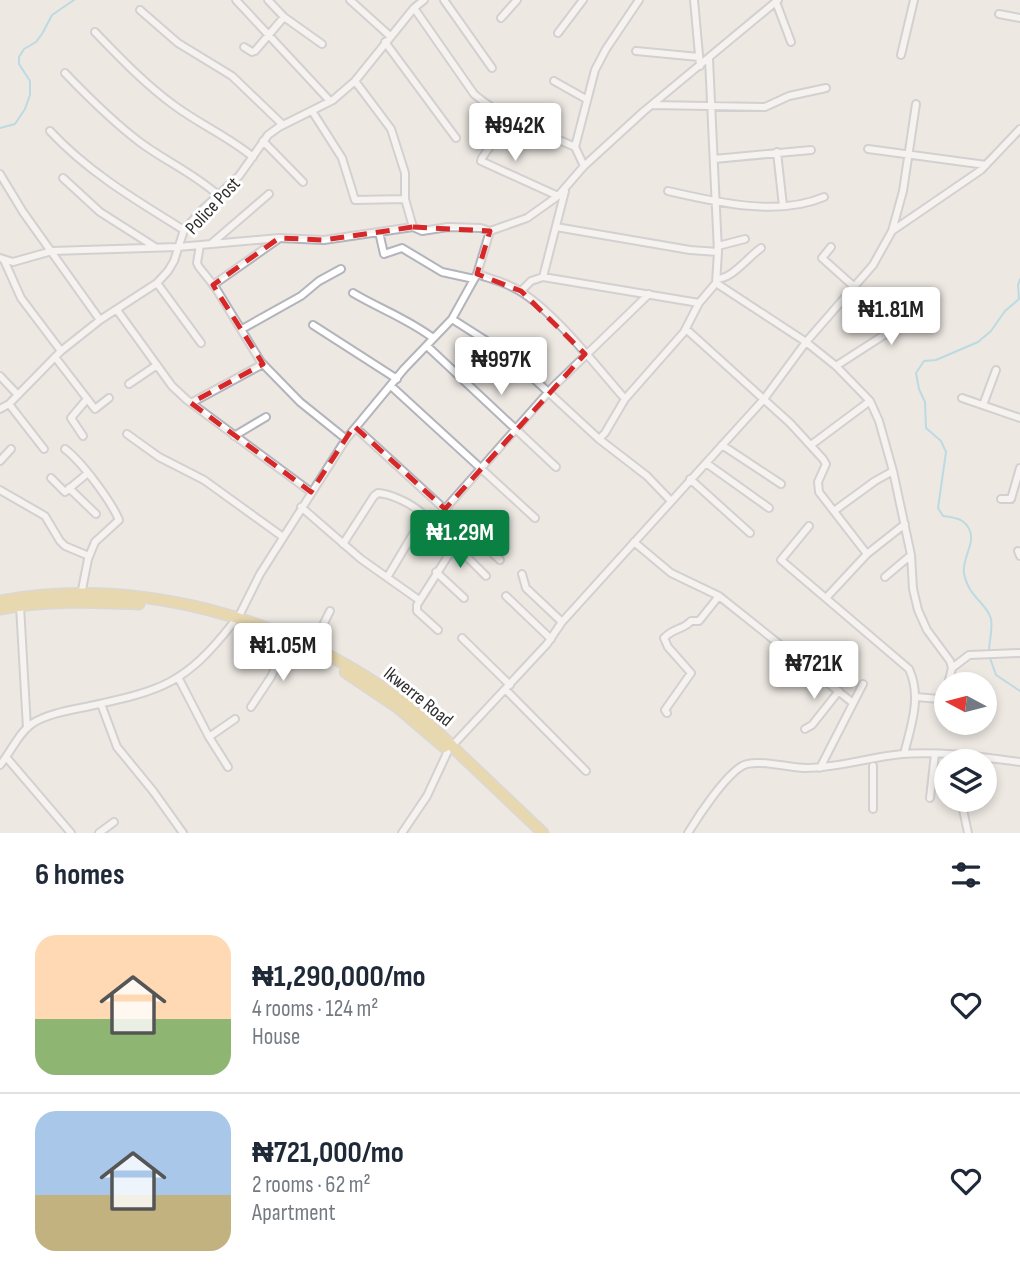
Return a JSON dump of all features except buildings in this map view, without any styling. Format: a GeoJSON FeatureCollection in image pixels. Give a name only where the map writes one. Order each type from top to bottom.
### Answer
{"type":"FeatureCollection","features":[{"type":"Feature","properties":{"kind":"main road","name":"Ikwerre Road"},"geometry":{"type":"LineString","coordinates":[[0,601],[46,595],[106,595],[172,602],[235,620],[312,647],[362,674],[400,699],[450,749],[543,833]]}},
{"type":"Feature","properties":{"kind":"main road"},"geometry":{"type":"LineString","coordinates":[[0,609],[88,602],[139,604],[235,620],[322,659],[371,688],[450,749],[534,833]]}},
{"type":"Feature","properties":{"kind":"street"},"geometry":{"type":"LineString","coordinates":[[236,0],[330,101]]}},
{"type":"Feature","properties":{"kind":"street"},"geometry":{"type":"LineString","coordinates":[[268,0],[284,17],[322,44]]}},
{"type":"Feature","properties":{"kind":"street"},"geometry":{"type":"LineString","coordinates":[[350,0],[388,39],[456,138]]}},
{"type":"Feature","properties":{"kind":"street"},"geometry":{"type":"LineString","coordinates":[[444,0],[492,68]]}},
{"type":"Feature","properties":{"kind":"street"},"geometry":{"type":"LineString","coordinates":[[502,18],[517,0]]}},
{"type":"Feature","properties":{"kind":"street"},"geometry":{"type":"LineString","coordinates":[[558,33],[583,0]]}},
{"type":"Feature","properties":{"kind":"street"},"geometry":{"type":"LineString","coordinates":[[584,166],[575,147],[595,70],[606,48],[639,0]]}},
{"type":"Feature","properties":{"kind":"street"},"geometry":{"type":"LineString","coordinates":[[694,0],[700,66]]}},
{"type":"Feature","properties":{"kind":"street"},"geometry":{"type":"LineString","coordinates":[[901,55],[914,0]]}},
{"type":"Feature","properties":{"kind":"street","name":"Police Post"},"geometry":{"type":"LineString","coordinates":[[0,410],[61,351],[100,320],[157,283],[169,271],[184,230],[239,176],[268,135],[330,101],[355,81],[421,1]]}},
{"type":"Feature","properties":{"kind":"street"},"geometry":{"type":"LineString","coordinates":[[2,259],[13,262],[51,251],[178,247],[279,238],[324,240],[413,227],[422,231],[448,228],[490,230],[527,218],[558,196],[584,166],[652,105],[777,1],[791,42]]}},
{"type":"Feature","properties":{"kind":"street"},"geometry":{"type":"LineString","coordinates":[[414,8],[474,94],[485,104],[575,147]]}},
{"type":"Feature","properties":{"kind":"street"},"geometry":{"type":"LineString","coordinates":[[140,10],[178,43],[232,76],[283,125]]}},
{"type":"Feature","properties":{"kind":"street"},"geometry":{"type":"LineString","coordinates":[[999,14],[1020,18]]}},
{"type":"Feature","properties":{"kind":"street"},"geometry":{"type":"LineString","coordinates":[[244,47],[255,51],[284,17]]}},
{"type":"Feature","properties":{"kind":"street"},"geometry":{"type":"LineString","coordinates":[[95,33],[152,88],[177,108],[234,142],[253,157]]}},
{"type":"Feature","properties":{"kind":"street"},"geometry":{"type":"LineString","coordinates":[[636,51],[699,58]]}},
{"type":"Feature","properties":{"kind":"street"},"geometry":{"type":"LineString","coordinates":[[709,59],[718,249],[716,281]]}},
{"type":"Feature","properties":{"kind":"street"},"geometry":{"type":"LineString","coordinates":[[65,73],[96,106],[142,144],[193,174],[218,195]]}},
{"type":"Feature","properties":{"kind":"street"},"geometry":{"type":"LineString","coordinates":[[355,81],[391,129],[405,173],[405,199],[413,227]]}},
{"type":"Feature","properties":{"kind":"street"},"geometry":{"type":"LineString","coordinates":[[554,81],[586,99]]}},
{"type":"Feature","properties":{"kind":"street"},"geometry":{"type":"LineString","coordinates":[[652,105],[765,107],[789,96],[826,88]]}},
{"type":"Feature","properties":{"kind":"street"},"geometry":{"type":"LineString","coordinates":[[402,833],[427,796],[450,749],[764,399],[806,342],[873,265],[892,231],[909,155],[916,104]]}},
{"type":"Feature","properties":{"kind":"street"},"geometry":{"type":"LineString","coordinates":[[312,111],[342,158],[355,200],[405,199]]}},
{"type":"Feature","properties":{"kind":"street"},"geometry":{"type":"LineString","coordinates":[[510,118],[481,161],[558,196]]}},
{"type":"Feature","properties":{"kind":"street"},"geometry":{"type":"LineString","coordinates":[[892,231],[986,165],[1020,129]]}},
{"type":"Feature","properties":{"kind":"street"},"geometry":{"type":"LineString","coordinates":[[50,131],[75,156],[108,182],[184,230]]}},
{"type":"Feature","properties":{"kind":"street"},"geometry":{"type":"LineString","coordinates":[[263,141],[303,182]]}},
{"type":"Feature","properties":{"kind":"street"},"geometry":{"type":"LineString","coordinates":[[714,159],[811,149]]}},
{"type":"Feature","properties":{"kind":"street"},"geometry":{"type":"LineString","coordinates":[[868,149],[986,165]]}},
{"type":"Feature","properties":{"kind":"street"},"geometry":{"type":"LineString","coordinates":[[777,152],[783,206]]}},
{"type":"Feature","properties":{"kind":"street"},"geometry":{"type":"LineString","coordinates":[[0,174],[23,212],[100,320]]}},
{"type":"Feature","properties":{"kind":"street"},"geometry":{"type":"LineString","coordinates":[[63,177],[100,212],[156,248]]}},
{"type":"Feature","properties":{"kind":"street"},"geometry":{"type":"LineString","coordinates":[[542,277],[566,185]]}},
{"type":"Feature","properties":{"kind":"street"},"geometry":{"type":"LineString","coordinates":[[667,191],[715,200],[783,206],[806,204],[824,197]]}},
{"type":"Feature","properties":{"kind":"street"},"geometry":{"type":"LineString","coordinates":[[211,244],[269,194]]}},
{"type":"Feature","properties":{"kind":"street"},"geometry":{"type":"LineString","coordinates":[[556,227],[690,250],[718,249],[745,239]]}},
{"type":"Feature","properties":{"kind":"street"},"geometry":{"type":"LineString","coordinates":[[0,765],[27,728],[37,721],[143,695],[179,679],[212,649],[235,620],[301,507],[346,439],[452,319],[476,277],[490,230]]}},
{"type":"Feature","properties":{"kind":"street"},"geometry":{"type":"LineString","coordinates":[[379,232],[384,254],[402,248],[442,272],[476,277],[509,285],[521,291],[545,311],[625,399]]}},
{"type":"Feature","properties":{"kind":"street"},"geometry":{"type":"LineString","coordinates":[[213,285],[279,238]]}},
{"type":"Feature","properties":{"kind":"street"},"geometry":{"type":"LineString","coordinates":[[200,245],[197,262],[263,364],[300,402],[346,439]]}},
{"type":"Feature","properties":{"kind":"street"},"geometry":{"type":"LineString","coordinates":[[831,247],[822,258],[898,326]]}},
{"type":"Feature","properties":{"kind":"street"},"geometry":{"type":"LineString","coordinates":[[599,439],[625,399],[686,329],[699,303],[716,281],[734,272],[745,259],[761,248]]}},
{"type":"Feature","properties":{"kind":"street"},"geometry":{"type":"LineString","coordinates":[[2,259],[21,298],[61,351]]}},
{"type":"Feature","properties":{"kind":"street"},"geometry":{"type":"LineString","coordinates":[[242,329],[301,296],[319,281],[341,269]]}},
{"type":"Feature","properties":{"kind":"street"},"geometry":{"type":"LineString","coordinates":[[521,291],[531,281],[542,277],[699,303]]}},
{"type":"Feature","properties":{"kind":"street"},"geometry":{"type":"LineString","coordinates":[[716,281],[806,342],[836,366],[870,401],[883,433],[893,471],[911,555],[918,610],[927,630],[950,661],[950,672]]}},
{"type":"Feature","properties":{"kind":"street"},"geometry":{"type":"LineString","coordinates":[[157,283],[201,343]]}},
{"type":"Feature","properties":{"kind":"street"},"geometry":{"type":"LineString","coordinates":[[353,293],[403,317],[433,338]]}},
{"type":"Feature","properties":{"kind":"street"},"geometry":{"type":"LineString","coordinates":[[445,509],[548,392],[649,294]]}},
{"type":"Feature","properties":{"kind":"street"},"geometry":{"type":"LineString","coordinates":[[836,366],[898,326],[924,302]]}},
{"type":"Feature","properties":{"kind":"street"},"geometry":{"type":"LineString","coordinates":[[117,310],[172,386],[234,436],[311,492]]}},
{"type":"Feature","properties":{"kind":"street"},"geometry":{"type":"LineString","coordinates":[[452,319],[507,354],[599,439],[630,461],[671,501]]}},
{"type":"Feature","properties":{"kind":"street"},"geometry":{"type":"LineString","coordinates":[[313,325],[397,379]]}},
{"type":"Feature","properties":{"kind":"street"},"geometry":{"type":"LineString","coordinates":[[686,329],[811,445],[826,464],[818,482],[818,492],[867,554]]}},
{"type":"Feature","properties":{"kind":"street"},"geometry":{"type":"LineString","coordinates":[[427,346],[556,467]]}},
{"type":"Feature","properties":{"kind":"street"},"geometry":{"type":"LineString","coordinates":[[55,357],[95,409],[109,398]]}},
{"type":"Feature","properties":{"kind":"street"},"geometry":{"type":"LineString","coordinates":[[191,403],[263,364]]}},
{"type":"Feature","properties":{"kind":"street"},"geometry":{"type":"LineString","coordinates":[[129,384],[157,365]]}},
{"type":"Feature","properties":{"kind":"street"},"geometry":{"type":"LineString","coordinates":[[983,405],[996,370]]}},
{"type":"Feature","properties":{"kind":"street"},"geometry":{"type":"LineString","coordinates":[[0,376],[18,394]]}},
{"type":"Feature","properties":{"kind":"street"},"geometry":{"type":"LineString","coordinates":[[391,386],[535,518]]}},
{"type":"Feature","properties":{"kind":"street"},"geometry":{"type":"LineString","coordinates":[[962,398],[1020,418]]}},
{"type":"Feature","properties":{"kind":"street"},"geometry":{"type":"LineString","coordinates":[[83,436],[71,418],[87,399]]}},
{"type":"Feature","properties":{"kind":"street"},"geometry":{"type":"LineString","coordinates":[[811,445],[870,401]]}},
{"type":"Feature","properties":{"kind":"street"},"geometry":{"type":"LineString","coordinates":[[9,404],[44,449]]}},
{"type":"Feature","properties":{"kind":"street"},"geometry":{"type":"LineString","coordinates":[[234,436],[266,417]]}},
{"type":"Feature","properties":{"kind":"street"},"geometry":{"type":"LineString","coordinates":[[356,428],[500,560]]}},
{"type":"Feature","properties":{"kind":"street"},"geometry":{"type":"LineString","coordinates":[[127,434],[159,457],[204,480],[283,537]]}},
{"type":"Feature","properties":{"kind":"street"},"geometry":{"type":"LineString","coordinates":[[722,445],[781,484]]}},
{"type":"Feature","properties":{"kind":"street"},"geometry":{"type":"LineString","coordinates":[[0,461],[11,449]]}},
{"type":"Feature","properties":{"kind":"street"},"geometry":{"type":"LineString","coordinates":[[65,449],[76,457],[119,520],[95,542],[89,556],[81,595]]}},
{"type":"Feature","properties":{"kind":"street"},"geometry":{"type":"LineString","coordinates":[[706,463],[769,508]]}},
{"type":"Feature","properties":{"kind":"street"},"geometry":{"type":"LineString","coordinates":[[834,511],[893,471]]}},
{"type":"Feature","properties":{"kind":"street"},"geometry":{"type":"LineString","coordinates":[[1001,499],[1012,499],[1019,471]]}},
{"type":"Feature","properties":{"kind":"street"},"geometry":{"type":"LineString","coordinates":[[51,478],[65,492],[88,473]]}},
{"type":"Feature","properties":{"kind":"street"},"geometry":{"type":"LineString","coordinates":[[690,479],[750,533]]}},
{"type":"Feature","properties":{"kind":"street"},"geometry":{"type":"LineString","coordinates":[[69,488],[96,514]]}},
{"type":"Feature","properties":{"kind":"street"},"geometry":{"type":"LineString","coordinates":[[0,490],[45,516],[65,546],[89,556]]}},
{"type":"Feature","properties":{"kind":"street"},"geometry":{"type":"LineString","coordinates":[[343,544],[378,493],[393,496],[418,510],[423,514],[422,519],[388,576]]}},
{"type":"Feature","properties":{"kind":"street"},"geometry":{"type":"LineString","coordinates":[[301,507],[343,544],[419,600]]}},
{"type":"Feature","properties":{"kind":"street"},"geometry":{"type":"LineString","coordinates":[[826,598],[867,554],[905,524]]}},
{"type":"Feature","properties":{"kind":"street"},"geometry":{"type":"LineString","coordinates":[[809,526],[781,560],[909,669],[915,682],[916,697],[904,754]]}},
{"type":"Feature","properties":{"kind":"street"},"geometry":{"type":"LineString","coordinates":[[634,542],[671,573],[719,596],[853,703]]}},
{"type":"Feature","properties":{"kind":"street"},"geometry":{"type":"LineString","coordinates":[[438,630],[417,611],[419,600],[455,547],[486,576]]}},
{"type":"Feature","properties":{"kind":"street"},"geometry":{"type":"LineString","coordinates":[[885,577],[911,555]]}},
{"type":"Feature","properties":{"kind":"street"},"geometry":{"type":"LineString","coordinates":[[436,572],[464,598]]}},
{"type":"Feature","properties":{"kind":"street"},"geometry":{"type":"LineString","coordinates":[[522,575],[526,588],[562,622]]}},
{"type":"Feature","properties":{"kind":"street"},"geometry":{"type":"LineString","coordinates":[[506,596],[551,639]]}},
{"type":"Feature","properties":{"kind":"street"},"geometry":{"type":"LineString","coordinates":[[667,713],[665,710],[691,673],[668,647],[664,638],[673,628],[686,627],[691,621],[699,621],[719,596]]}},
{"type":"Feature","properties":{"kind":"street"},"geometry":{"type":"LineString","coordinates":[[20,606],[27,728]]}},
{"type":"Feature","properties":{"kind":"street"},"geometry":{"type":"LineString","coordinates":[[312,647],[330,611]]}},
{"type":"Feature","properties":{"kind":"street"},"geometry":{"type":"LineString","coordinates":[[461,638],[586,771]]}},
{"type":"Feature","properties":{"kind":"street"},"geometry":{"type":"LineString","coordinates":[[251,707],[271,677],[287,642]]}},
{"type":"Feature","properties":{"kind":"street"},"geometry":{"type":"LineString","coordinates":[[951,668],[969,655],[1020,653]]}},
{"type":"Feature","properties":{"kind":"street"},"geometry":{"type":"LineString","coordinates":[[179,679],[228,767]]}},
{"type":"Feature","properties":{"kind":"street"},"geometry":{"type":"LineString","coordinates":[[820,768],[863,684]]}},
{"type":"Feature","properties":{"kind":"street"},"geometry":{"type":"LineString","coordinates":[[805,730],[839,691]]}},
{"type":"Feature","properties":{"kind":"street"},"geometry":{"type":"LineString","coordinates":[[916,697],[934,699]]}},
{"type":"Feature","properties":{"kind":"street"},"geometry":{"type":"LineString","coordinates":[[101,704],[117,747],[183,833]]}},
{"type":"Feature","properties":{"kind":"street"},"geometry":{"type":"LineString","coordinates":[[209,737],[235,719]]}},
{"type":"Feature","properties":{"kind":"street"},"geometry":{"type":"LineString","coordinates":[[688,833],[706,805],[742,766],[751,763],[820,768],[904,754],[934,754]]}},
{"type":"Feature","properties":{"kind":"street"},"geometry":{"type":"LineString","coordinates":[[6,757],[71,833]]}},
{"type":"Feature","properties":{"kind":"street"},"geometry":{"type":"LineString","coordinates":[[997,761],[1020,762]]}},
{"type":"Feature","properties":{"kind":"street"},"geometry":{"type":"LineString","coordinates":[[873,766],[873,809]]}},
{"type":"Feature","properties":{"kind":"street"},"geometry":{"type":"LineString","coordinates":[[930,798],[934,769]]}},
{"type":"Feature","properties":{"kind":"street"},"geometry":{"type":"LineString","coordinates":[[864,783],[873,783]]}},
{"type":"Feature","properties":{"kind":"street"},"geometry":{"type":"LineString","coordinates":[[964,812],[968,833]]}},
{"type":"Feature","properties":{"kind":"street"},"geometry":{"type":"LineString","coordinates":[[99,833],[114,822]]}},
{"type":"Feature","properties":{"kind":"highlighted area"},"geometry":{"type":"Polygon","coordinates":[[[413,227],[490,231],[477,274],[521,291],[585,354],[445,509],[354,426],[311,492],[191,403],[263,364],[213,285],[279,238],[324,240],[413,227]]]}},
{"type":"Feature","properties":{"kind":"waterway"},"geometry":{"type":"LineString","coordinates":[[0,128],[15,124],[30,95],[30,81],[19,64],[19,57],[24,49],[36,42],[52,15],[74,0]]}},
{"type":"Feature","properties":{"kind":"waterway"},"geometry":{"type":"LineString","coordinates":[[989,652],[991,619],[986,608],[969,588],[964,573],[971,541],[970,531],[962,521],[943,516],[938,508],[946,452],[941,441],[926,428],[925,402],[916,373],[924,361],[936,360],[978,342],[991,331],[1005,311],[1019,299],[1020,279]]}},
{"type":"Feature","properties":{"kind":"waterway"},"geometry":{"type":"LineString","coordinates":[[990,658],[996,675],[1020,691]]}}]}
